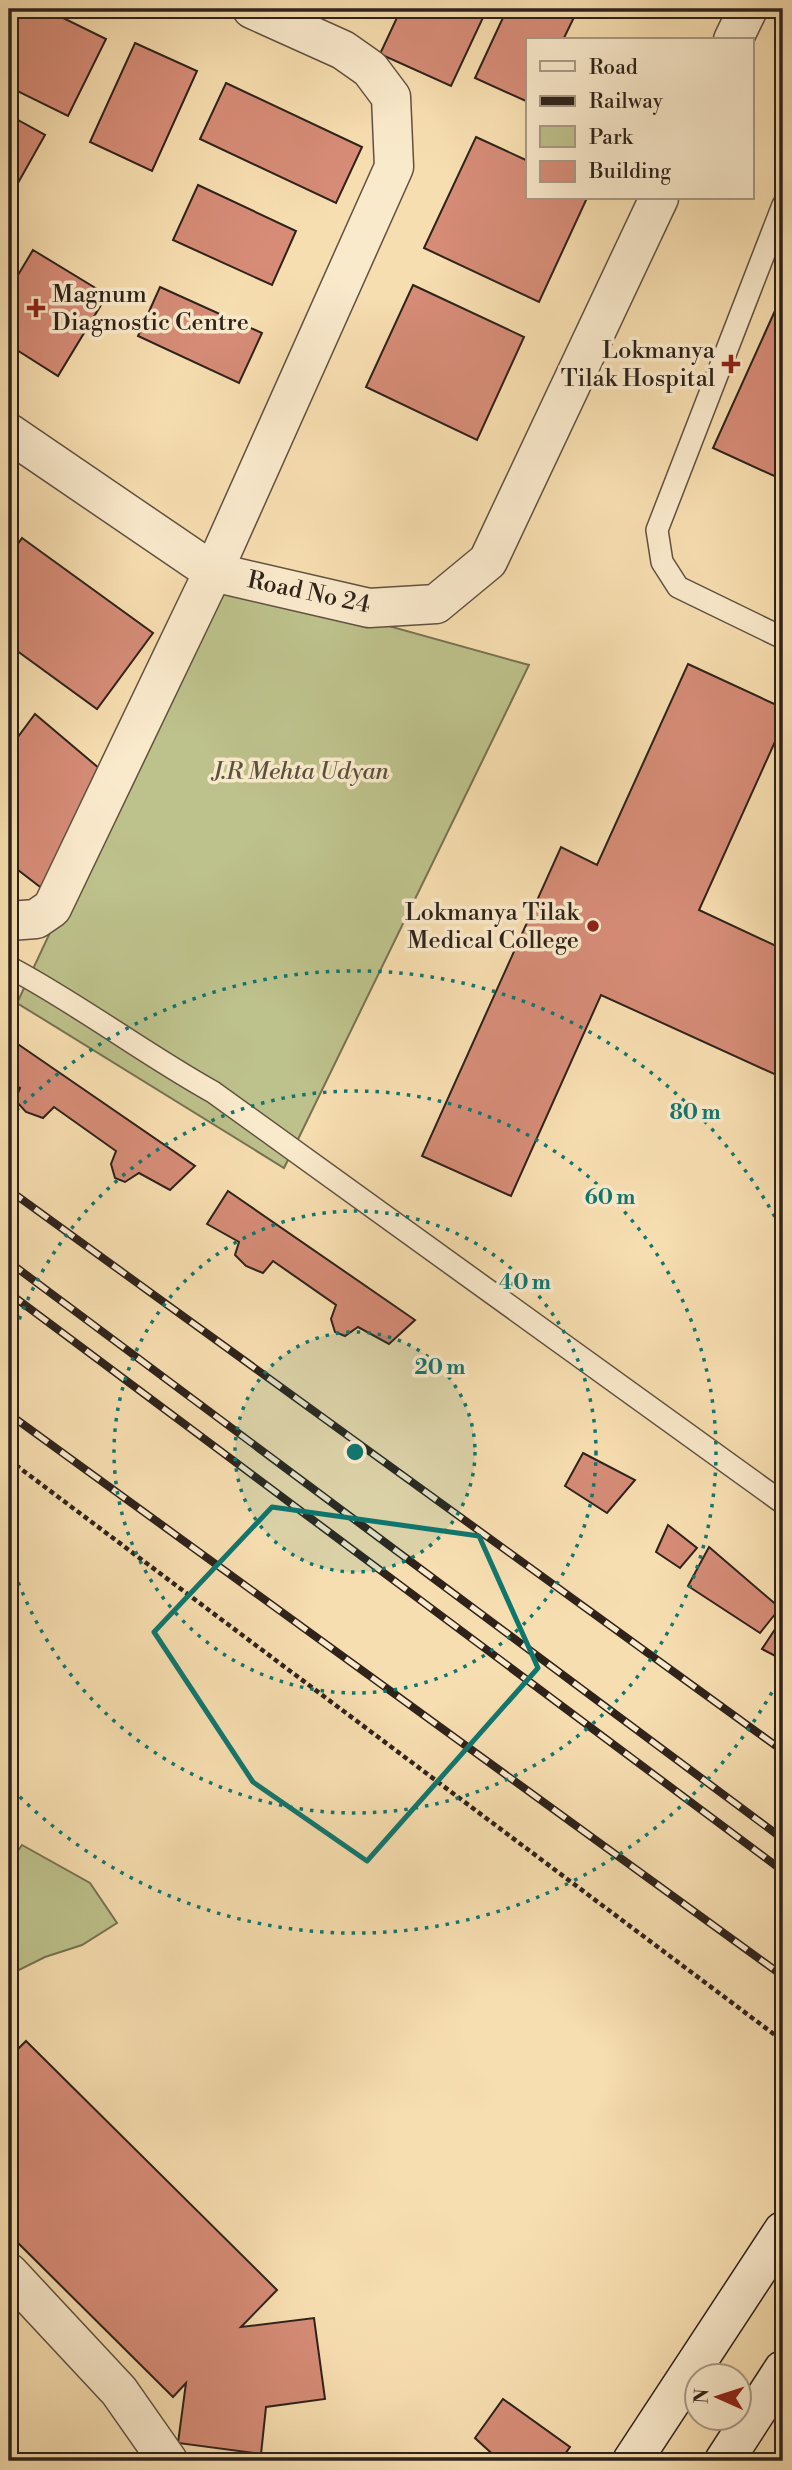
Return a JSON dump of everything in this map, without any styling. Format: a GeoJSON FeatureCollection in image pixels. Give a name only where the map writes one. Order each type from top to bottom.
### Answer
{"type":"FeatureCollection","features":[{"type":"Feature","properties":{"kind":"street"},"geometry":{"type":"LineString","coordinates":[[9,921],[36,919],[52,908],[213,572],[394,167],[391,97],[370,69],[342,50],[252,9]]}},
{"type":"Feature","properties":{"kind":"street"},"geometry":{"type":"LineString","coordinates":[[734,38],[748,9]]}},
{"type":"Feature","properties":{"kind":"street","name":"Road No 24"},"geometry":{"type":"LineString","coordinates":[[9,433],[213,572],[369,608],[436,604],[488,561],[658,200]]}},
{"type":"Feature","properties":{"kind":"street"},"geometry":{"type":"LineString","coordinates":[[632,2461],[783,2231]]}},
{"type":"Feature","properties":{"kind":"street"},"geometry":{"type":"LineString","coordinates":[[9,2273],[118,2391],[168,2461]]}},
{"type":"Feature","properties":{"kind":"street"},"geometry":{"type":"LineString","coordinates":[[724,2461],[783,2370]]}},
{"type":"Feature","properties":{"kind":"lane"},"geometry":{"type":"LineString","coordinates":[[783,205],[657,530],[662,562],[678,587],[783,638]]}},
{"type":"Feature","properties":{"kind":"lane"},"geometry":{"type":"LineString","coordinates":[[9,967],[213,1092],[783,1503]]}},
{"type":"Feature","properties":{"kind":"path"},"geometry":{"type":"LineString","coordinates":[[9,1460],[783,2041]]}},
{"type":"Feature","properties":{"kind":"highlighted area"},"geometry":{"type":"Polygon","coordinates":[[[272,1507],[479,1536],[538,1668],[367,1861],[253,1782],[154,1632],[272,1507]]]}},
{"type":"Feature","properties":{"kind":"green space","name":"J.R Mehta Udyan"},"geometry":{"type":"Polygon","coordinates":[[[216,578],[529,665],[284,1168],[17,1003],[216,578]]]}},
{"type":"Feature","properties":{"kind":"green space"},"geometry":{"type":"Polygon","coordinates":[[[22,1845],[90,1883],[117,1923],[82,1945],[45,1957],[9,1975],[9,1863],[22,1845]]]}},
{"type":"Feature","properties":{"kind":"building"},"geometry":{"type":"Polygon","coordinates":[[[9,9],[45,9],[106,39],[68,116],[9,87],[9,9]]]}},
{"type":"Feature","properties":{"kind":"building"},"geometry":{"type":"Polygon","coordinates":[[[401,9],[487,9],[451,86],[380,54],[401,9]]]}},
{"type":"Feature","properties":{"kind":"building"},"geometry":{"type":"Polygon","coordinates":[[[507,9],[578,9],[564,38],[526,38],[526,101],[475,78],[507,9]]]}},
{"type":"Feature","properties":{"kind":"building"},"geometry":{"type":"Polygon","coordinates":[[[135,43],[197,71],[152,171],[90,142],[135,43]]]}},
{"type":"Feature","properties":{"kind":"building"},"geometry":{"type":"Polygon","coordinates":[[[226,83],[362,147],[336,203],[200,139],[226,83]]]}},
{"type":"Feature","properties":{"kind":"building"},"geometry":{"type":"Polygon","coordinates":[[[9,115],[45,135],[9,199],[9,115]]]}},
{"type":"Feature","properties":{"kind":"building"},"geometry":{"type":"Polygon","coordinates":[[[476,137],[526,160],[526,200],[586,200],[539,302],[424,248],[476,137]]]}},
{"type":"Feature","properties":{"kind":"building"},"geometry":{"type":"Polygon","coordinates":[[[198,185],[296,231],[272,285],[173,240],[198,185]]]}},
{"type":"Feature","properties":{"kind":"building"},"geometry":{"type":"Polygon","coordinates":[[[33,250],[107,295],[58,376],[9,345],[9,290],[33,250]]]}},
{"type":"Feature","properties":{"kind":"building"},"geometry":{"type":"Polygon","coordinates":[[[413,285],[524,337],[477,440],[366,387],[413,285]]]}},
{"type":"Feature","properties":{"kind":"building"},"geometry":{"type":"Polygon","coordinates":[[[160,287],[262,333],[239,383],[138,336],[160,287]]]}},
{"type":"Feature","properties":{"kind":"building"},"geometry":{"type":"Polygon","coordinates":[[[783,293],[783,480],[713,448],[783,293]]]}},
{"type":"Feature","properties":{"kind":"building"},"geometry":{"type":"Polygon","coordinates":[[[22,538],[153,633],[97,709],[9,645],[9,557],[22,538]]]}},
{"type":"Feature","properties":{"kind":"building"},"geometry":{"type":"Polygon","coordinates":[[[688,664],[783,708],[783,724],[699,910],[776,946],[783,931],[783,1078],[601,995],[511,1196],[422,1156],[561,847],[597,865],[688,664]]]}},
{"type":"Feature","properties":{"kind":"building"},"geometry":{"type":"Polygon","coordinates":[[[35,714],[100,769],[44,890],[9,863],[9,749],[35,714]]]}},
{"type":"Feature","properties":{"kind":"building"},"geometry":{"type":"Polygon","coordinates":[[[9,1038],[195,1166],[170,1190],[139,1173],[125,1182],[115,1178],[111,1164],[116,1151],[54,1107],[43,1118],[26,1112],[15,1100],[20,1088],[9,1082],[9,1038]]]}},
{"type":"Feature","properties":{"kind":"building"},"geometry":{"type":"Polygon","coordinates":[[[228,1191],[415,1320],[389,1344],[358,1327],[345,1336],[335,1332],[331,1319],[336,1305],[273,1261],[263,1273],[246,1266],[235,1255],[239,1242],[207,1224],[228,1191]]]}},
{"type":"Feature","properties":{"kind":"building"},"geometry":{"type":"Polygon","coordinates":[[[583,1453],[635,1480],[607,1513],[565,1486],[583,1453]]]}},
{"type":"Feature","properties":{"kind":"building"},"geometry":{"type":"Polygon","coordinates":[[[668,1525],[697,1548],[680,1568],[656,1552],[668,1525]]]}},
{"type":"Feature","properties":{"kind":"building"},"geometry":{"type":"Polygon","coordinates":[[[709,1547],[780,1608],[760,1633],[688,1586],[709,1547]]]}},
{"type":"Feature","properties":{"kind":"building"},"geometry":{"type":"Polygon","coordinates":[[[783,1617],[783,1656],[779,1658],[762,1649],[783,1617]]]}},
{"type":"Feature","properties":{"kind":"building"},"geometry":{"type":"Polygon","coordinates":[[[26,2041],[277,2290],[241,2327],[314,2318],[325,2399],[266,2407],[261,2454],[178,2443],[186,2383],[173,2397],[9,2234],[9,2058],[26,2041]]]}},
{"type":"Feature","properties":{"kind":"building"},"geometry":{"type":"Polygon","coordinates":[[[503,2399],[570,2447],[560,2461],[500,2461],[475,2438],[503,2399]]]}},
{"type":"Feature","properties":{"kind":"railway"},"geometry":{"type":"LineString","coordinates":[[9,1190],[783,1751]]}},
{"type":"Feature","properties":{"kind":"railway"},"geometry":{"type":"LineString","coordinates":[[9,1262],[783,1839]]}},
{"type":"Feature","properties":{"kind":"railway"},"geometry":{"type":"LineString","coordinates":[[9,1293],[783,1871]]}},
{"type":"Feature","properties":{"kind":"railway"},"geometry":{"type":"LineString","coordinates":[[9,1414],[783,1976]]}},
{"type":"Feature","properties":{"kind":"place","name":"Magnum Diagnostic Centre"},"geometry":{"type":"Point","coordinates":[36,308]}},
{"type":"Feature","properties":{"kind":"place","name":"Lokmanya Tilak Hospital"},"geometry":{"type":"Point","coordinates":[731,364]}},
{"type":"Feature","properties":{"kind":"place","name":"Lokmanya Tilak Medical College"},"geometry":{"type":"Point","coordinates":[593,926]}}]}
